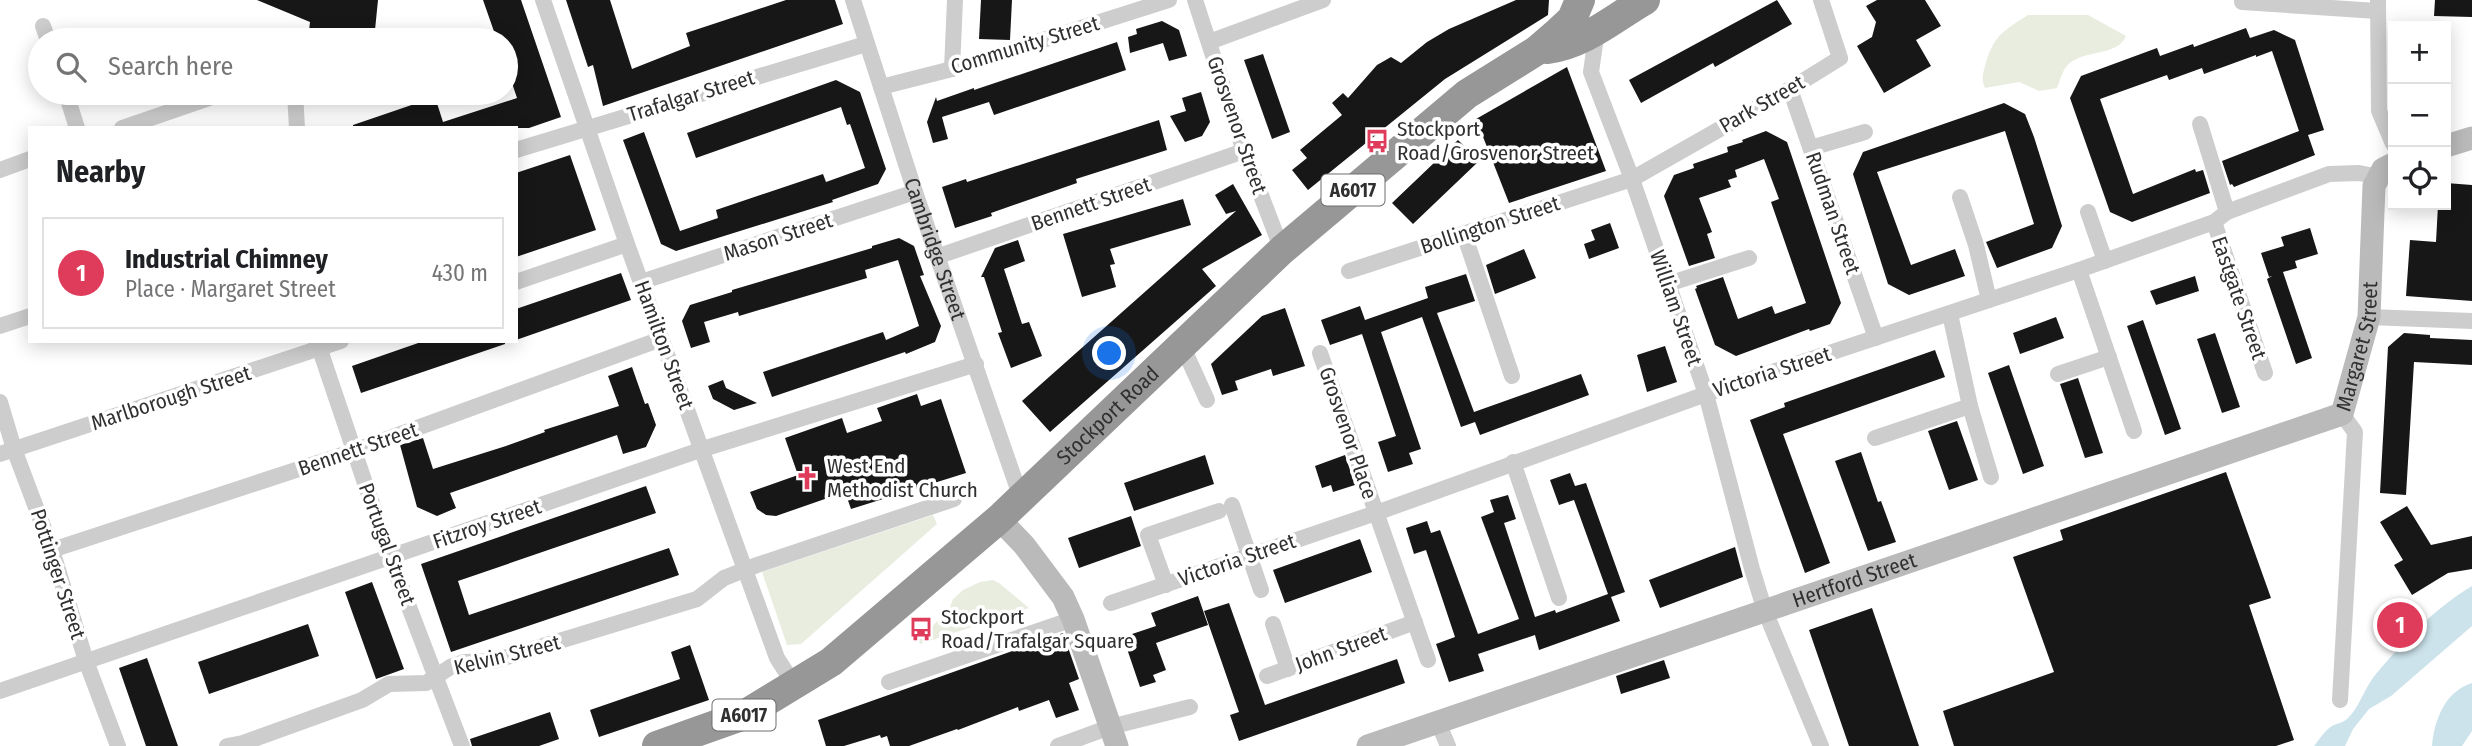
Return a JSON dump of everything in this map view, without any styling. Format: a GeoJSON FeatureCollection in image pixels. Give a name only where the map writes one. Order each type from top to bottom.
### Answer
{"type":"FeatureCollection","features":[{"type":"Feature","properties":{"kind":"highway","name":"Stockport Road"},"geometry":{"type":"LineString","coordinates":[[657,746],[744,715],[831,662],[999,519],[1282,250],[1467,94],[1536,51],[1572,19],[1580,0]]}},
{"type":"Feature","properties":{"kind":"highway","name":"Stockport Road"},"geometry":{"type":"LineString","coordinates":[[1536,51],[1564,47],[1645,0]]}},
{"type":"Feature","properties":{"kind":"street","name":"Hamilton Street"},"geometry":{"type":"LineString","coordinates":[[543,0],[661,340],[703,449],[777,658],[795,685]]}},
{"type":"Feature","properties":{"kind":"street","name":"Cambridge Street"},"geometry":{"type":"LineString","coordinates":[[853,0],[915,192],[1021,498]]}},
{"type":"Feature","properties":{"kind":"street"},"geometry":{"type":"LineString","coordinates":[[952,69],[955,0]]}},
{"type":"Feature","properties":{"kind":"street","name":"Community Street"},"geometry":{"type":"LineString","coordinates":[[881,87],[952,69],[1169,0]]}},
{"type":"Feature","properties":{"kind":"street","name":"Grosvenor Street"},"geometry":{"type":"LineString","coordinates":[[1195,0],[1244,151],[1282,250]]}},
{"type":"Feature","properties":{"kind":"street"},"geometry":{"type":"LineString","coordinates":[[1209,42],[1324,0]]}},
{"type":"Feature","properties":{"kind":"street","name":"Park Street"},"geometry":{"type":"LineString","coordinates":[[1632,179],[1840,58],[1821,0]]}},
{"type":"Feature","properties":{"kind":"street"},"geometry":{"type":"LineString","coordinates":[[2242,0],[2377,6],[2379,111],[2388,132]]}},
{"type":"Feature","properties":{"kind":"street","name":"William Street"},"geometry":{"type":"LineString","coordinates":[[1597,30],[1591,72],[1632,179],[1706,394],[1765,611],[1821,746]]}},
{"type":"Feature","properties":{"kind":"street","name":"Trafalgar Street"},"geometry":{"type":"LineString","coordinates":[[518,149],[866,44]]}},
{"type":"Feature","properties":{"kind":"street","name":"Rudman Street"},"geometry":{"type":"LineString","coordinates":[[1790,89],[1877,338]]}},
{"type":"Feature","properties":{"kind":"street"},"geometry":{"type":"LineString","coordinates":[[69,105],[76,126]]}},
{"type":"Feature","properties":{"kind":"street"},"geometry":{"type":"LineString","coordinates":[[128,126],[189,105]]}},
{"type":"Feature","properties":{"kind":"street"},"geometry":{"type":"LineString","coordinates":[[296,105],[297,126]]}},
{"type":"Feature","properties":{"kind":"street"},"geometry":{"type":"LineString","coordinates":[[2200,124],[2227,212]]}},
{"type":"Feature","properties":{"kind":"street"},"geometry":{"type":"LineString","coordinates":[[1811,148],[1865,132]]}},
{"type":"Feature","properties":{"kind":"street"},"geometry":{"type":"LineString","coordinates":[[2451,144],[2472,138]]}},
{"type":"Feature","properties":{"kind":"street","name":"Bennett Street"},"geometry":{"type":"LineString","coordinates":[[939,257],[1244,151]]}},
{"type":"Feature","properties":{"kind":"street"},"geometry":{"type":"LineString","coordinates":[[0,170],[28,160]]}},
{"type":"Feature","properties":{"kind":"street","name":"Victoria Street"},"geometry":{"type":"LineString","coordinates":[[1111,603],[1376,513],[1706,394],[2105,261],[2214,222],[2227,212],[2329,174],[2386,170]]}},
{"type":"Feature","properties":{"kind":"street","name":"Margaret Street"},"geometry":{"type":"LineString","coordinates":[[2340,700],[2355,432],[2342,414],[2369,317],[2374,186],[2386,170]]}},
{"type":"Feature","properties":{"kind":"street","name":"Bollington Street"},"geometry":{"type":"LineString","coordinates":[[1349,271],[1632,179]]}},
{"type":"Feature","properties":{"kind":"street","name":"Mason Street"},"geometry":{"type":"LineString","coordinates":[[641,282],[915,192]]}},
{"type":"Feature","properties":{"kind":"street"},"geometry":{"type":"LineString","coordinates":[[1960,197],[1976,245],[1989,300]]}},
{"type":"Feature","properties":{"kind":"street"},"geometry":{"type":"LineString","coordinates":[[2088,212],[2105,261]]}},
{"type":"Feature","properties":{"kind":"street","name":"Eastgate Street"},"geometry":{"type":"LineString","coordinates":[[2214,222],[2265,373]]}},
{"type":"Feature","properties":{"kind":"street"},"geometry":{"type":"LineString","coordinates":[[1464,234],[1512,376]]}},
{"type":"Feature","properties":{"kind":"street"},"geometry":{"type":"LineString","coordinates":[[518,281],[627,244]]}},
{"type":"Feature","properties":{"kind":"street"},"geometry":{"type":"LineString","coordinates":[[1668,284],[1749,258]]}},
{"type":"Feature","properties":{"kind":"street"},"geometry":{"type":"LineString","coordinates":[[2079,270],[2134,431]]}},
{"type":"Feature","properties":{"kind":"street"},"geometry":{"type":"LineString","coordinates":[[1950,314],[1970,406],[1992,477]]}},
{"type":"Feature","properties":{"kind":"street"},"geometry":{"type":"LineString","coordinates":[[0,326],[28,317]]}},
{"type":"Feature","properties":{"kind":"street"},"geometry":{"type":"LineString","coordinates":[[2369,317],[2472,321]]}},
{"type":"Feature","properties":{"kind":"street","name":"Bennett Street"},"geometry":{"type":"LineString","coordinates":[[52,550],[354,451],[661,340]]}},
{"type":"Feature","properties":{"kind":"street","name":"Portugal Street"},"geometry":{"type":"LineString","coordinates":[[318,345],[390,557],[462,746]]}},
{"type":"Feature","properties":{"kind":"street","name":"Marlborough Street"},"geometry":{"type":"LineString","coordinates":[[7,452],[318,345]]}},
{"type":"Feature","properties":{"kind":"street"},"geometry":{"type":"LineString","coordinates":[[1182,345],[1207,400]]}},
{"type":"Feature","properties":{"kind":"street","name":"Grosvenor Place"},"geometry":{"type":"LineString","coordinates":[[1320,353],[1429,660]]}},
{"type":"Feature","properties":{"kind":"street"},"geometry":{"type":"LineString","coordinates":[[2058,374],[2109,357]]}},
{"type":"Feature","properties":{"kind":"street","name":"Fitzroy Street"},"geometry":{"type":"LineString","coordinates":[[0,691],[703,449],[976,364]]}},
{"type":"Feature","properties":{"kind":"street","name":"Pottinger Street"},"geometry":{"type":"LineString","coordinates":[[0,402],[7,452],[52,550],[86,662],[118,746]]}},
{"type":"Feature","properties":{"kind":"street"},"geometry":{"type":"LineString","coordinates":[[1875,438],[1970,406]]}},
{"type":"Feature","properties":{"kind":"street","name":"Hertford Street"},"geometry":{"type":"LineString","coordinates":[[1368,746],[2342,414]]}},
{"type":"Feature","properties":{"kind":"street"},"geometry":{"type":"LineString","coordinates":[[1513,463],[1559,598]]}},
{"type":"Feature","properties":{"kind":"street","name":"Kelvin Street"},"geometry":{"type":"LineString","coordinates":[[227,746],[243,743],[362,700],[389,684],[426,683],[452,666],[464,662],[494,661],[697,599],[724,578],[954,499]]}},
{"type":"Feature","properties":{"kind":"street","name":"Victoria Street"},"geometry":{"type":"LineString","coordinates":[[1166,585],[1148,535],[1225,508],[1250,556]]}},
{"type":"Feature","properties":{"kind":"street"},"geometry":{"type":"LineString","coordinates":[[999,519],[1024,545],[1063,597],[1114,737]]}},
{"type":"Feature","properties":{"kind":"street"},"geometry":{"type":"LineString","coordinates":[[1250,556],[1261,590]]}},
{"type":"Feature","properties":{"kind":"street"},"geometry":{"type":"LineString","coordinates":[[889,682],[1073,619]]}},
{"type":"Feature","properties":{"kind":"street","name":"John Street"},"geometry":{"type":"LineString","coordinates":[[1267,676],[1415,622]]}},
{"type":"Feature","properties":{"kind":"street"},"geometry":{"type":"LineString","coordinates":[[1273,624],[1288,668]]}},
{"type":"Feature","properties":{"kind":"street"},"geometry":{"type":"LineString","coordinates":[[1058,746],[1114,737],[1189,707]]}},
{"type":"Feature","properties":{"kind":"street"},"geometry":{"type":"LineString","coordinates":[[1438,722],[1448,746]]}},
{"type":"Feature","properties":{"kind":"shaded area"},"geometry":{"type":"Polygon","coordinates":[[[2028,15],[2088,15],[2126,36],[2115,47],[2073,61],[2065,69],[2057,88],[2039,91],[2019,82],[1985,88],[1984,72],[1996,41],[2006,30],[2028,15]]]}},
{"type":"Feature","properties":{"kind":"shaded area"},"geometry":{"type":"Polygon","coordinates":[[[933,515],[937,524],[801,644],[787,645],[762,572],[933,515]]]}},
{"type":"Feature","properties":{"kind":"shaded area"},"geometry":{"type":"Polygon","coordinates":[[[993,580],[1029,608],[920,644],[918,640],[949,610],[953,599],[963,590],[980,582],[993,580]]]}},
{"type":"Feature","properties":{"kind":"water"},"geometry":{"type":"Polygon","coordinates":[[[2472,586],[2472,626],[2391,696],[2369,709],[2353,729],[2345,746],[2314,746],[2329,728],[2351,714],[2372,679],[2409,637],[2445,604],[2472,586]]]}},
{"type":"Feature","properties":{"kind":"water"},"geometry":{"type":"Polygon","coordinates":[[[2472,683],[2472,731],[2462,746],[2432,746],[2438,717],[2448,700],[2472,683]]]}},
{"type":"Feature","properties":{"kind":"building"},"geometry":{"type":"Polygon","coordinates":[[[257,0],[378,0],[375,28],[309,28],[310,22],[257,0]]]}},
{"type":"Feature","properties":{"kind":"building"},"geometry":{"type":"Polygon","coordinates":[[[483,0],[521,0],[561,117],[529,128],[353,126],[412,105],[438,105],[443,122],[495,105],[518,105],[518,28],[493,28],[483,0]]]}},
{"type":"Feature","properties":{"kind":"building"},"geometry":{"type":"Polygon","coordinates":[[[566,0],[610,0],[632,69],[690,46],[686,33],[786,0],[835,0],[843,24],[603,106],[593,65],[588,67],[566,0]]]}},
{"type":"Feature","properties":{"kind":"building"},"geometry":{"type":"Polygon","coordinates":[[[981,0],[1012,0],[1010,40],[979,39],[981,0]]]}},
{"type":"Feature","properties":{"kind":"building"},"geometry":{"type":"Polygon","coordinates":[[[1516,0],[1549,0],[1548,15],[1445,79],[1308,190],[1292,170],[1307,158],[1300,150],[1342,115],[1332,103],[1343,93],[1348,98],[1377,65],[1391,57],[1401,63],[1427,42],[1449,29],[1516,0]]]}},
{"type":"Feature","properties":{"kind":"building"},"geometry":{"type":"Polygon","coordinates":[[[1777,0],[1792,24],[1715,67],[1713,63],[1641,103],[1629,80],[1777,0]]]}},
{"type":"Feature","properties":{"kind":"building"},"geometry":{"type":"Polygon","coordinates":[[[1877,0],[1925,0],[1941,26],[1916,40],[1931,66],[1884,93],[1857,46],[1872,37],[1876,22],[1866,6],[1877,0]]]}},
{"type":"Feature","properties":{"kind":"building"},"geometry":{"type":"Polygon","coordinates":[[[2435,0],[2472,0],[2472,17],[2434,16],[2435,0]]]}},
{"type":"Feature","properties":{"kind":"building"},"geometry":{"type":"Polygon","coordinates":[[[1162,21],[1179,30],[1187,56],[1169,61],[1163,43],[1130,53],[1128,37],[1137,34],[1136,29],[1162,21]]]}},
{"type":"Feature","properties":{"kind":"building"},"geometry":{"type":"Polygon","coordinates":[[[2246,28],[2250,38],[2274,30],[2295,40],[2324,130],[2308,135],[2315,155],[2234,187],[2230,185],[2222,161],[2299,131],[2272,51],[2204,74],[2202,68],[2169,80],[2167,75],[2100,99],[2133,194],[2195,169],[2196,172],[2203,170],[2210,193],[2132,222],[2110,212],[2070,98],[2081,76],[2157,48],[2160,56],[2246,28]]]}},
{"type":"Feature","properties":{"kind":"building"},"geometry":{"type":"Polygon","coordinates":[[[1117,42],[1126,70],[994,115],[989,102],[942,117],[948,139],[933,143],[927,122],[936,97],[937,101],[974,90],[1117,42]]]}},
{"type":"Feature","properties":{"kind":"building"},"geometry":{"type":"Polygon","coordinates":[[[1263,54],[1290,132],[1272,139],[1244,60],[1263,54]]]}},
{"type":"Feature","properties":{"kind":"building"},"geometry":{"type":"Polygon","coordinates":[[[1567,67],[1606,171],[1509,203],[1476,119],[1567,67]]]}},
{"type":"Feature","properties":{"kind":"building"},"geometry":{"type":"Polygon","coordinates":[[[836,80],[860,92],[886,169],[878,184],[832,200],[833,202],[676,251],[661,244],[623,140],[644,132],[680,231],[718,218],[716,210],[823,174],[826,182],[865,168],[850,124],[847,125],[841,107],[696,158],[687,133],[836,80]]]}},
{"type":"Feature","properties":{"kind":"building"},"geometry":{"type":"Polygon","coordinates":[[[1201,92],[1210,122],[1202,136],[1185,142],[1170,116],[1186,111],[1182,98],[1201,92]]]}},
{"type":"Feature","properties":{"kind":"building"},"geometry":{"type":"Polygon","coordinates":[[[2004,103],[2025,114],[2034,137],[2062,226],[2052,248],[1997,268],[1986,242],[2034,224],[2005,131],[1877,172],[1911,265],[1955,249],[1965,276],[1909,295],[1888,284],[1853,174],[1863,152],[2004,103]]]}},
{"type":"Feature","properties":{"kind":"building"},"geometry":{"type":"Polygon","coordinates":[[[1159,120],[1167,150],[1076,179],[1077,183],[955,228],[942,187],[966,179],[967,182],[1159,120]]]}},
{"type":"Feature","properties":{"kind":"building"},"geometry":{"type":"Polygon","coordinates":[[[1766,131],[1787,142],[1841,303],[1830,324],[1736,356],[1715,345],[1696,286],[1723,277],[1738,319],[1772,306],[1775,314],[1806,303],[1771,202],[1779,199],[1764,159],[1735,170],[1737,177],[1728,180],[1731,187],[1699,198],[1712,232],[1707,234],[1715,258],[1689,266],[1664,196],[1674,175],[1694,168],[1693,164],[1728,152],[1727,147],[1766,131]]]}},
{"type":"Feature","properties":{"kind":"building"},"geometry":{"type":"Polygon","coordinates":[[[1458,140],[1479,161],[1413,224],[1392,203],[1458,140]]]}},
{"type":"Feature","properties":{"kind":"building"},"geometry":{"type":"Polygon","coordinates":[[[570,155],[596,230],[518,256],[518,172],[570,155]]]}},
{"type":"Feature","properties":{"kind":"building"},"geometry":{"type":"Polygon","coordinates":[[[2451,183],[2472,185],[2472,301],[2406,296],[2410,240],[2436,242],[2438,210],[2451,210],[2451,183]]]}},
{"type":"Feature","properties":{"kind":"building"},"geometry":{"type":"Polygon","coordinates":[[[1233,184],[1262,235],[1202,269],[1216,286],[1050,432],[1022,401],[1236,211],[1226,214],[1215,195],[1233,184]]]}},
{"type":"Feature","properties":{"kind":"building"},"geometry":{"type":"Polygon","coordinates":[[[1183,199],[1191,225],[1110,249],[1115,264],[1110,265],[1116,287],[1082,297],[1063,234],[1183,199]]]}},
{"type":"Feature","properties":{"kind":"building"},"geometry":{"type":"Polygon","coordinates":[[[1610,223],[1619,248],[1589,259],[1584,244],[1595,240],[1591,230],[1610,223]]]}},
{"type":"Feature","properties":{"kind":"building"},"geometry":{"type":"Polygon","coordinates":[[[2310,228],[2318,254],[2295,261],[2297,268],[2283,272],[2312,358],[2296,364],[2267,279],[2272,276],[2269,277],[2261,253],[2284,246],[2281,237],[2310,228]]]}},
{"type":"Feature","properties":{"kind":"building"},"geometry":{"type":"Polygon","coordinates":[[[899,238],[914,246],[924,275],[920,276],[941,326],[935,342],[772,397],[763,372],[883,332],[886,340],[919,326],[898,260],[865,270],[867,278],[739,316],[738,312],[704,322],[710,342],[691,348],[682,321],[690,305],[899,238]]]}},
{"type":"Feature","properties":{"kind":"building"},"geometry":{"type":"Polygon","coordinates":[[[1018,240],[1025,261],[1004,269],[1022,324],[1029,322],[1042,356],[1011,368],[998,333],[1002,332],[984,277],[981,277],[995,248],[1018,240]]]}},
{"type":"Feature","properties":{"kind":"building"},"geometry":{"type":"Polygon","coordinates":[[[1524,249],[1536,278],[1495,294],[1486,265],[1524,249]]]}},
{"type":"Feature","properties":{"kind":"building"},"geometry":{"type":"Polygon","coordinates":[[[621,273],[631,300],[518,339],[518,308],[621,273]]]}},
{"type":"Feature","properties":{"kind":"building"},"geometry":{"type":"Polygon","coordinates":[[[1466,274],[1475,301],[1437,313],[1474,412],[1581,374],[1589,395],[1480,435],[1475,422],[1461,427],[1422,317],[1381,332],[1421,449],[1409,453],[1413,464],[1388,472],[1378,442],[1396,436],[1362,334],[1330,345],[1321,320],[1360,306],[1365,320],[1428,298],[1425,287],[1466,274]]]}},
{"type":"Feature","properties":{"kind":"building"},"geometry":{"type":"Polygon","coordinates":[[[2195,276],[2199,291],[2156,305],[2150,291],[2195,276]]]}},
{"type":"Feature","properties":{"kind":"building"},"geometry":{"type":"Polygon","coordinates":[[[1285,308],[1305,366],[1273,376],[1271,369],[1235,381],[1238,390],[1222,395],[1211,364],[1262,316],[1285,308]]]}},
{"type":"Feature","properties":{"kind":"building"},"geometry":{"type":"Polygon","coordinates":[[[2056,317],[2064,338],[2020,354],[2013,333],[2056,317]]]}},
{"type":"Feature","properties":{"kind":"building"},"geometry":{"type":"Polygon","coordinates":[[[2143,320],[2181,429],[2165,435],[2127,326],[2143,320]]]}},
{"type":"Feature","properties":{"kind":"building"},"geometry":{"type":"Polygon","coordinates":[[[2215,333],[2240,407],[2222,413],[2197,339],[2215,333]]]}},
{"type":"Feature","properties":{"kind":"building"},"geometry":{"type":"Polygon","coordinates":[[[2404,333],[2430,335],[2430,338],[2472,340],[2472,365],[2414,362],[2406,495],[2380,493],[2388,347],[2404,333]]]}},
{"type":"Feature","properties":{"kind":"building"},"geometry":{"type":"Polygon","coordinates":[[[418,343],[505,343],[361,393],[352,366],[418,343]]]}},
{"type":"Feature","properties":{"kind":"building"},"geometry":{"type":"Polygon","coordinates":[[[1665,346],[1677,382],[1647,392],[1637,355],[1665,346]]]}},
{"type":"Feature","properties":{"kind":"building"},"geometry":{"type":"Polygon","coordinates":[[[1935,350],[1945,377],[1783,434],[1830,563],[1805,573],[1750,420],[1785,407],[1784,403],[1935,350]]]}},
{"type":"Feature","properties":{"kind":"building"},"geometry":{"type":"Polygon","coordinates":[[[2009,365],[2044,466],[2023,474],[1988,373],[2009,365]]]}},
{"type":"Feature","properties":{"kind":"building"},"geometry":{"type":"Polygon","coordinates":[[[632,367],[645,404],[648,403],[656,425],[646,447],[623,454],[617,435],[450,493],[456,508],[437,516],[417,507],[400,445],[423,438],[433,469],[506,446],[545,432],[544,430],[619,406],[608,376],[632,367]]]}},
{"type":"Feature","properties":{"kind":"building"},"geometry":{"type":"Polygon","coordinates":[[[2078,378],[2103,453],[2085,458],[2060,384],[2078,378]]]}},
{"type":"Feature","properties":{"kind":"building"},"geometry":{"type":"Polygon","coordinates":[[[723,380],[726,388],[757,403],[734,410],[713,399],[708,386],[723,380]]]}},
{"type":"Feature","properties":{"kind":"building"},"geometry":{"type":"Polygon","coordinates":[[[917,394],[921,406],[941,399],[966,473],[851,509],[845,492],[776,516],[766,515],[757,509],[750,492],[798,475],[785,438],[842,418],[847,433],[882,421],[877,408],[917,394]]]}},
{"type":"Feature","properties":{"kind":"building"},"geometry":{"type":"Polygon","coordinates":[[[1957,421],[1978,480],[1949,490],[1928,431],[1957,421]]]}},
{"type":"Feature","properties":{"kind":"building"},"geometry":{"type":"Polygon","coordinates":[[[1861,452],[1878,502],[1881,501],[1896,542],[1868,551],[1835,461],[1861,452]]]}},
{"type":"Feature","properties":{"kind":"building"},"geometry":{"type":"Polygon","coordinates":[[[1205,455],[1214,484],[1134,511],[1124,483],[1205,455]]]}},
{"type":"Feature","properties":{"kind":"building"},"geometry":{"type":"Polygon","coordinates":[[[1345,455],[1355,485],[1333,492],[1331,485],[1322,488],[1315,466],[1345,455]]]}},
{"type":"Feature","properties":{"kind":"building"},"geometry":{"type":"Polygon","coordinates":[[[2226,472],[2271,598],[2249,605],[2294,740],[2276,746],[1954,746],[1943,711],[2054,672],[2013,557],[2063,540],[2060,530],[2226,472]]]}},
{"type":"Feature","properties":{"kind":"building"},"geometry":{"type":"Polygon","coordinates":[[[1570,473],[1575,486],[1586,483],[1625,592],[1611,597],[1620,621],[1539,650],[1535,635],[1478,654],[1484,671],[1449,682],[1436,644],[1455,637],[1426,550],[1414,554],[1406,528],[1427,521],[1431,533],[1440,530],[1478,634],[1519,619],[1481,517],[1494,512],[1490,500],[1508,495],[1516,519],[1504,523],[1535,617],[1555,610],[1556,613],[1608,594],[1574,500],[1559,505],[1550,480],[1570,473]]]}},
{"type":"Feature","properties":{"kind":"building"},"geometry":{"type":"Polygon","coordinates":[[[646,486],[656,513],[458,581],[469,615],[669,548],[679,575],[451,652],[421,564],[646,486]]]}},
{"type":"Feature","properties":{"kind":"building"},"geometry":{"type":"Polygon","coordinates":[[[2407,506],[2431,545],[2472,536],[2472,569],[2448,573],[2412,595],[2394,565],[2403,560],[2380,522],[2407,506]]]}},
{"type":"Feature","properties":{"kind":"building"},"geometry":{"type":"Polygon","coordinates":[[[1131,516],[1141,546],[1079,568],[1068,538],[1131,516]]]}},
{"type":"Feature","properties":{"kind":"building"},"geometry":{"type":"Polygon","coordinates":[[[1360,539],[1372,572],[1285,603],[1273,570],[1360,539]]]}},
{"type":"Feature","properties":{"kind":"building"},"geometry":{"type":"Polygon","coordinates":[[[1735,547],[1743,577],[1660,608],[1649,580],[1735,547]]]}},
{"type":"Feature","properties":{"kind":"building"},"geometry":{"type":"Polygon","coordinates":[[[372,582],[404,669],[376,679],[345,592],[372,582]]]}},
{"type":"Feature","properties":{"kind":"building"},"geometry":{"type":"Polygon","coordinates":[[[1198,596],[1208,625],[1156,643],[1166,670],[1153,675],[1156,682],[1140,687],[1123,637],[1156,626],[1151,613],[1198,596]]]}},
{"type":"Feature","properties":{"kind":"building"},"geometry":{"type":"Polygon","coordinates":[[[1229,603],[1265,705],[1397,659],[1405,683],[1239,741],[1230,715],[1239,712],[1204,611],[1229,603]]]}},
{"type":"Feature","properties":{"kind":"building"},"geometry":{"type":"Polygon","coordinates":[[[1872,608],[1919,746],[1849,746],[1809,630],[1872,608]]]}},
{"type":"Feature","properties":{"kind":"building"},"geometry":{"type":"Polygon","coordinates":[[[308,624],[319,656],[209,694],[198,662],[308,624]]]}},
{"type":"Feature","properties":{"kind":"building"},"geometry":{"type":"Polygon","coordinates":[[[1063,633],[1079,679],[1069,683],[1079,710],[1056,718],[1049,700],[1019,711],[1018,707],[909,746],[890,746],[887,736],[881,738],[880,735],[844,746],[826,746],[818,720],[1063,633]]]}},
{"type":"Feature","properties":{"kind":"building"},"geometry":{"type":"Polygon","coordinates":[[[690,645],[709,700],[599,737],[590,710],[680,679],[671,652],[690,645]]]}},
{"type":"Feature","properties":{"kind":"building"},"geometry":{"type":"Polygon","coordinates":[[[147,658],[178,746],[146,746],[119,668],[147,658]]]}},
{"type":"Feature","properties":{"kind":"building"},"geometry":{"type":"Polygon","coordinates":[[[1664,660],[1670,678],[1621,694],[1616,676],[1664,660]]]}},
{"type":"Feature","properties":{"kind":"building"},"geometry":{"type":"Polygon","coordinates":[[[550,712],[559,739],[539,746],[472,746],[470,739],[550,712]]]}},
{"type":"Feature","properties":{"kind":"place","name":"Stockport Road/Grosvenor Street"},"geometry":{"type":"Point","coordinates":[1377,141]}},
{"type":"Feature","properties":{"kind":"place","name":"West End Methodist Church"},"geometry":{"type":"Point","coordinates":[807,478]}},
{"type":"Feature","properties":{"kind":"place","name":"Industrial Chimney"},"geometry":{"type":"Point","coordinates":[2400,625]}},
{"type":"Feature","properties":{"kind":"place","name":"Stockport Road/Trafalgar Square"},"geometry":{"type":"Point","coordinates":[921,629]}}]}
